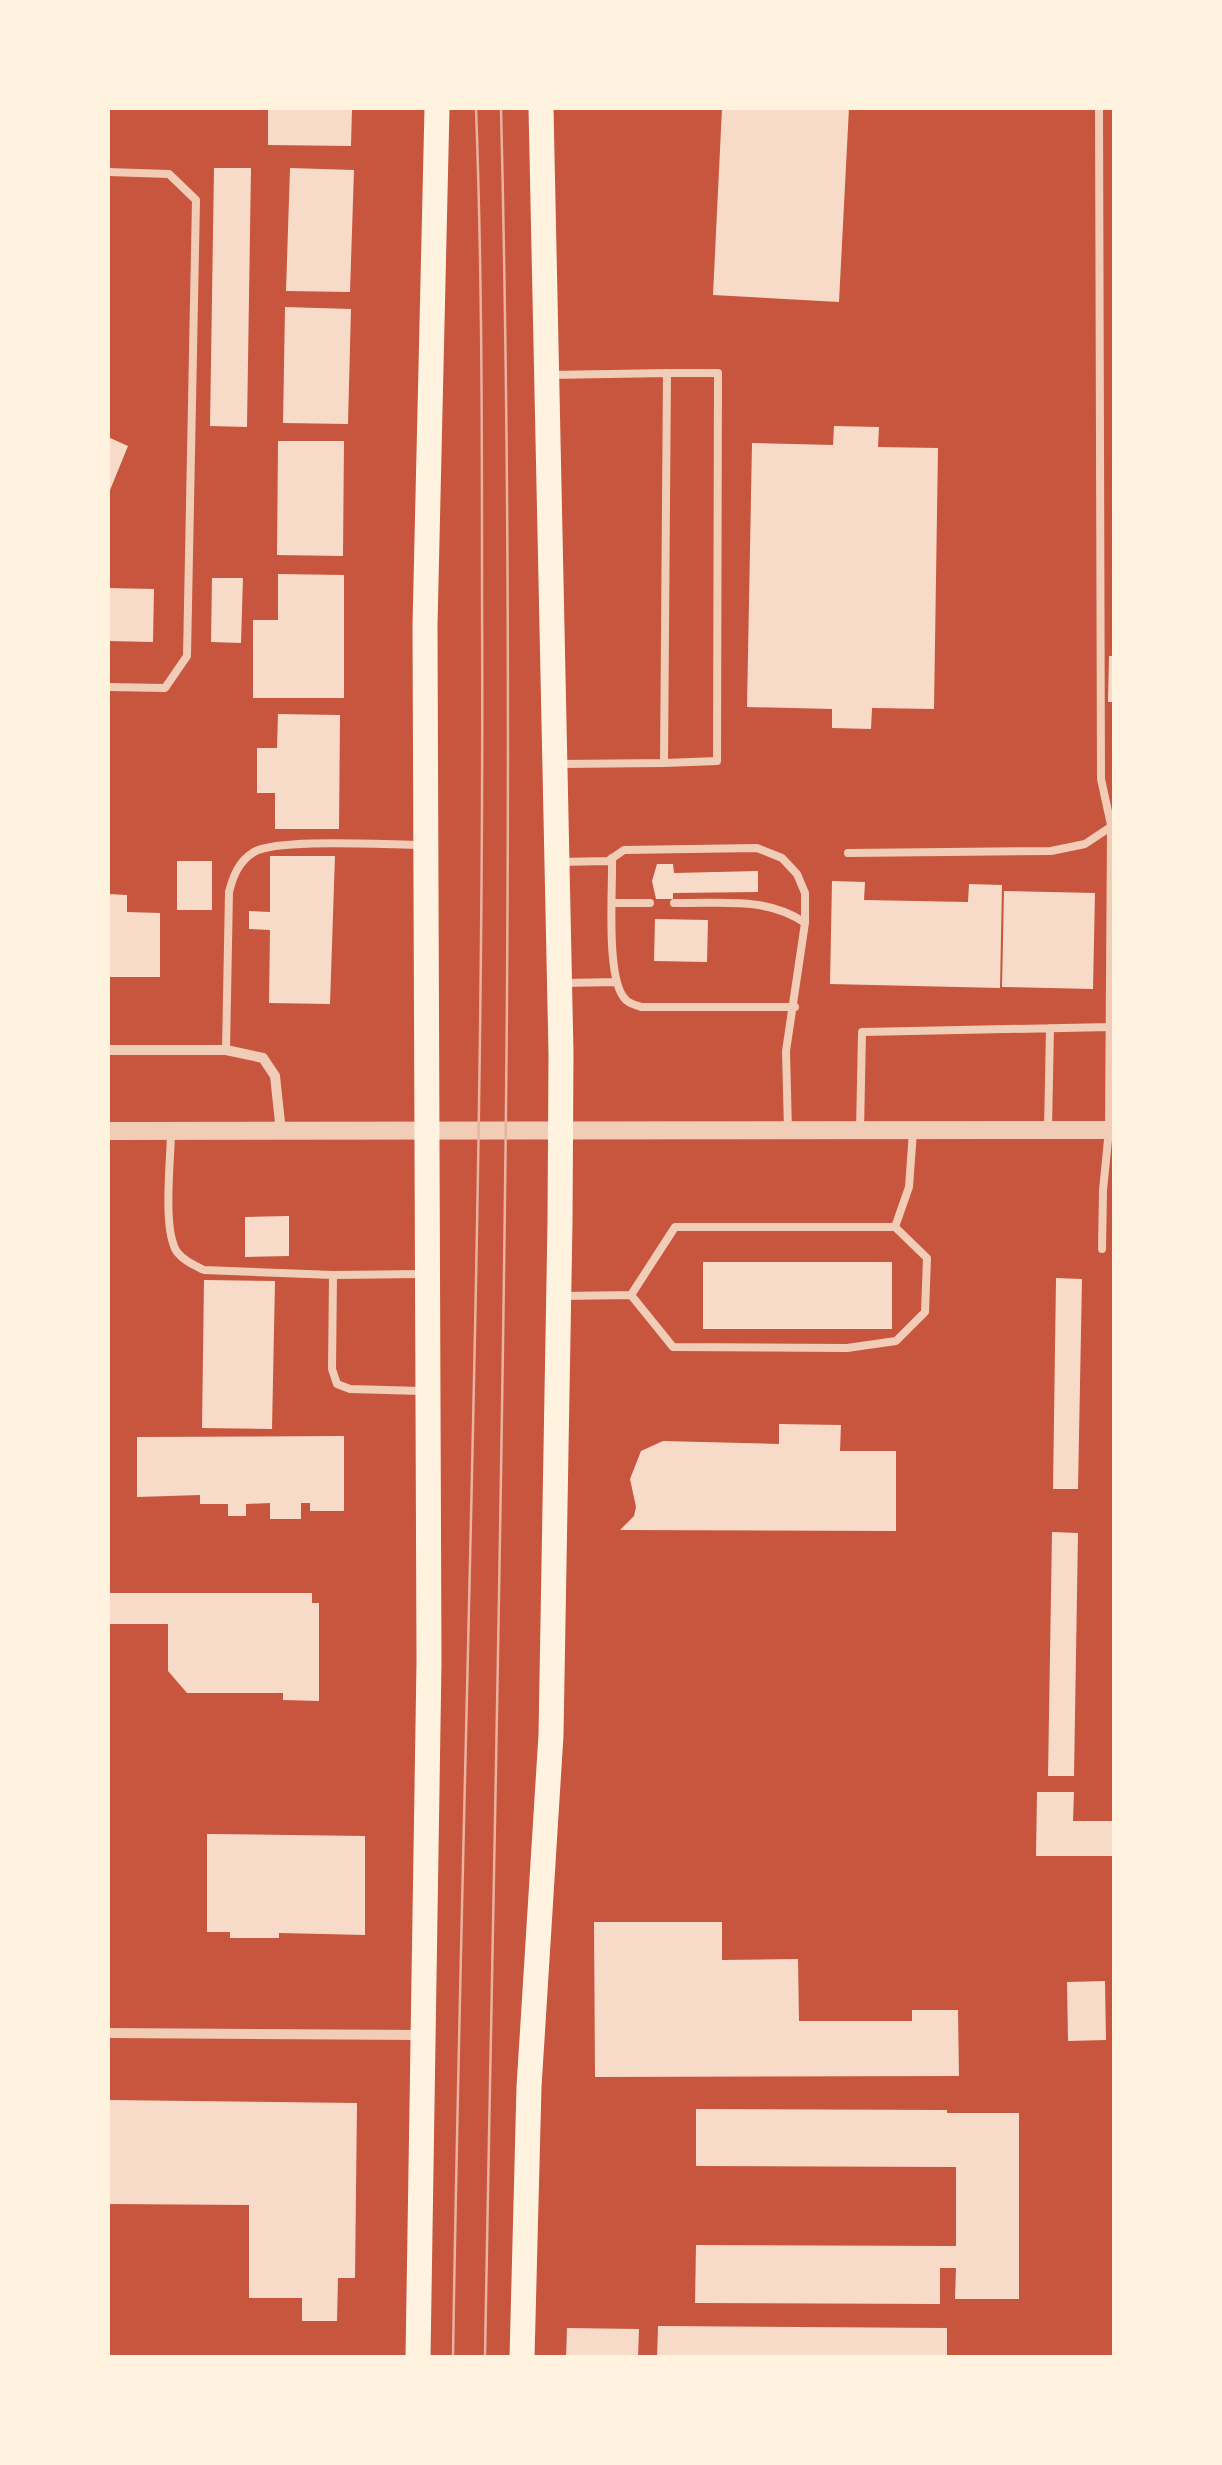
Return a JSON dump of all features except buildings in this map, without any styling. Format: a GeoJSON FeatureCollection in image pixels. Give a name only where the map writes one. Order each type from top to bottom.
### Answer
{"type":"FeatureCollection","features":[{"type":"Feature","properties":{"kind":"main road"},"geometry":{"type":"LineString","coordinates":[[418,2358],[428,1662],[425,592],[437,108]]}},
{"type":"Feature","properties":{"kind":"main road"},"geometry":{"type":"LineString","coordinates":[[522,2358],[529,2086],[551,1735],[560,1132],[541,108]]}},
{"type":"Feature","properties":{"kind":"street"},"geometry":{"type":"LineString","coordinates":[[108,1050],[226,1050],[263,1058],[276,1076],[281,1132]]}},
{"type":"Feature","properties":{"kind":"street"},"geometry":{"type":"LineString","coordinates":[[108,1131],[1112,1130]]}},
{"type":"Feature","properties":{"kind":"street"},"geometry":{"type":"LineString","coordinates":[[108,2033],[423,2035]]}},
{"type":"Feature","properties":{"kind":"lane"},"geometry":{"type":"LineString","coordinates":[[1100,108],[1100,780],[1113,826],[1112,1130],[1102,1248]]}},
{"type":"Feature","properties":{"kind":"lane"},"geometry":{"type":"LineString","coordinates":[[108,172],[169,174],[196,200],[187,656],[165,688],[108,687]]}},
{"type":"Feature","properties":{"kind":"lane"},"geometry":{"type":"LineString","coordinates":[[664,763],[667,373]]}},
{"type":"Feature","properties":{"kind":"lane"},"geometry":{"type":"LineString","coordinates":[[548,376],[718,373],[717,761],[555,764]]}},
{"type":"Feature","properties":{"kind":"lane"},"geometry":{"type":"LineString","coordinates":[[848,853],[1051,851],[1085,844],[1113,826]]}},
{"type":"Feature","properties":{"kind":"lane"},"geometry":{"type":"LineString","coordinates":[[226,1050],[229,892],[234,874],[244,860],[269,846],[425,845]]}},
{"type":"Feature","properties":{"kind":"lane"},"geometry":{"type":"LineString","coordinates":[[557,862],[608,861],[624,850],[757,848],[782,858],[797,874],[805,894],[805,923],[786,1051],[788,1131]]}},
{"type":"Feature","properties":{"kind":"lane"},"geometry":{"type":"LineString","coordinates":[[612,857],[617,982],[625,999],[640,1008],[795,1007]]}},
{"type":"Feature","properties":{"kind":"lane"},"geometry":{"type":"LineString","coordinates":[[614,903],[650,903]]}},
{"type":"Feature","properties":{"kind":"lane"},"geometry":{"type":"LineString","coordinates":[[674,903],[765,904],[805,923]]}},
{"type":"Feature","properties":{"kind":"lane"},"geometry":{"type":"LineString","coordinates":[[559,983],[617,982]]}},
{"type":"Feature","properties":{"kind":"lane"},"geometry":{"type":"LineString","coordinates":[[860,1131],[862,1032],[1110,1026]]}},
{"type":"Feature","properties":{"kind":"lane"},"geometry":{"type":"LineString","coordinates":[[1048,1130],[1050,1028]]}},
{"type":"Feature","properties":{"kind":"lane"},"geometry":{"type":"LineString","coordinates":[[171,1131],[170,1234],[177,1252],[189,1264],[204,1270],[426,1274]]}},
{"type":"Feature","properties":{"kind":"lane"},"geometry":{"type":"LineString","coordinates":[[895,1227],[910,1187],[913,1131]]}},
{"type":"Feature","properties":{"kind":"lane"},"geometry":{"type":"LineString","coordinates":[[674,1227],[895,1227],[926,1258],[925,1312],[896,1341],[847,1348],[673,1347],[632,1295],[674,1227]]}},
{"type":"Feature","properties":{"kind":"lane"},"geometry":{"type":"LineString","coordinates":[[333,1275],[332,1369],[337,1384],[350,1390],[427,1390]]}},
{"type":"Feature","properties":{"kind":"lane"},"geometry":{"type":"LineString","coordinates":[[558,1296],[632,1295]]}},
{"type":"Feature","properties":{"kind":"tram line"},"geometry":{"type":"LineString","coordinates":[[453,2358],[480,1035],[482,411],[476,108]]}},
{"type":"Feature","properties":{"kind":"tram line"},"geometry":{"type":"LineString","coordinates":[[485,2358],[507,951],[501,108]]}}]}
